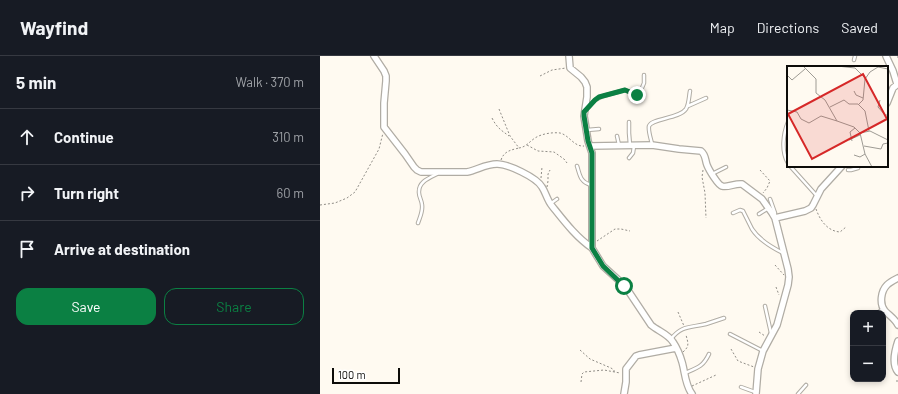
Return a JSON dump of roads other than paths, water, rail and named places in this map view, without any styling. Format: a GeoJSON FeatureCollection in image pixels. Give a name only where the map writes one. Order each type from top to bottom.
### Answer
{"type":"FeatureCollection","features":[{"type":"Feature","properties":{"kind":"street"},"geometry":{"type":"LineString","coordinates":[[374,56],[384,70],[386,76],[384,127],[414,168],[421,172],[472,171],[488,165],[503,164],[512,167],[536,180],[540,184],[550,204],[580,239],[591,246],[603,266],[624,286],[651,324],[671,340],[679,355],[688,388],[692,394]]}},
{"type":"Feature","properties":{"kind":"street"},"geometry":{"type":"LineString","coordinates":[[569,56],[570,68],[581,77],[587,87],[584,116],[588,141],[593,157],[591,246]]}},
{"type":"Feature","properties":{"kind":"street"},"geometry":{"type":"LineString","coordinates":[[886,56],[897,84],[893,88],[888,100]]}},
{"type":"Feature","properties":{"kind":"street"},"geometry":{"type":"LineString","coordinates":[[590,146],[652,145],[678,149],[699,150],[704,153],[707,165],[719,184],[724,187],[742,184],[760,197],[776,216],[788,269],[789,280],[777,325],[763,351],[758,368],[756,393]]}},
{"type":"Feature","properties":{"kind":"street"},"geometry":{"type":"LineString","coordinates":[[776,216],[805,212],[812,205],[824,186],[844,169]]}},
{"type":"Feature","properties":{"kind":"street"},"geometry":{"type":"LineString","coordinates":[[898,278],[889,283],[884,289],[882,298],[883,308],[898,325]]}},
{"type":"Feature","properties":{"kind":"street"},"geometry":{"type":"LineString","coordinates":[[898,341],[894,365],[898,372]]}},
{"type":"Feature","properties":{"kind":"street"},"geometry":{"type":"LineString","coordinates":[[624,394],[626,369],[639,355],[676,348]]}},
{"type":"Feature","properties":{"kind":"lane"},"geometry":{"type":"LineString","coordinates":[[854,60],[855,56]]}},
{"type":"Feature","properties":{"kind":"lane"},"geometry":{"type":"LineString","coordinates":[[584,112],[599,97],[625,90],[639,95],[644,83],[644,75]]}},
{"type":"Feature","properties":{"kind":"lane"},"geometry":{"type":"LineString","coordinates":[[652,145],[649,129],[650,124],[652,122],[682,113],[687,106],[690,91]]}},
{"type":"Feature","properties":{"kind":"lane"},"geometry":{"type":"LineString","coordinates":[[687,106],[706,98]]}},
{"type":"Feature","properties":{"kind":"lane"},"geometry":{"type":"LineString","coordinates":[[629,122],[629,133],[632,145],[632,153],[629,158]]}},
{"type":"Feature","properties":{"kind":"lane"},"geometry":{"type":"LineString","coordinates":[[787,125],[784,143],[784,153],[787,160]]}},
{"type":"Feature","properties":{"kind":"lane"},"geometry":{"type":"LineString","coordinates":[[586,130],[599,129]]}},
{"type":"Feature","properties":{"kind":"lane"},"geometry":{"type":"LineString","coordinates":[[617,136],[619,145]]}},
{"type":"Feature","properties":{"kind":"lane"},"geometry":{"type":"LineString","coordinates":[[577,166],[582,180],[586,184],[592,185]]}},
{"type":"Feature","properties":{"kind":"lane"},"geometry":{"type":"LineString","coordinates":[[712,174],[726,167]]}},
{"type":"Feature","properties":{"kind":"lane"},"geometry":{"type":"LineString","coordinates":[[792,167],[817,196]]}},
{"type":"Feature","properties":{"kind":"lane"},"geometry":{"type":"LineString","coordinates":[[844,169],[851,170],[858,168]]}},
{"type":"Feature","properties":{"kind":"lane"},"geometry":{"type":"LineString","coordinates":[[418,223],[423,206],[419,193],[420,186],[427,179],[442,172]]}},
{"type":"Feature","properties":{"kind":"lane"},"geometry":{"type":"LineString","coordinates":[[550,204],[557,199]]}},
{"type":"Feature","properties":{"kind":"lane"},"geometry":{"type":"LineString","coordinates":[[770,199],[776,216]]}},
{"type":"Feature","properties":{"kind":"lane"},"geometry":{"type":"LineString","coordinates":[[759,214],[769,208]]}},
{"type":"Feature","properties":{"kind":"lane"},"geometry":{"type":"LineString","coordinates":[[733,213],[740,210],[743,211],[755,233],[766,244],[784,254]]}},
{"type":"Feature","properties":{"kind":"lane"},"geometry":{"type":"LineString","coordinates":[[765,306],[771,337]]}},
{"type":"Feature","properties":{"kind":"lane"},"geometry":{"type":"LineString","coordinates":[[671,340],[679,330],[724,318]]}},
{"type":"Feature","properties":{"kind":"lane"},"geometry":{"type":"LineString","coordinates":[[730,334],[763,351]]}},
{"type":"Feature","properties":{"kind":"lane"},"geometry":{"type":"LineString","coordinates":[[684,374],[704,363],[709,354]]}},
{"type":"Feature","properties":{"kind":"lane"},"geometry":{"type":"LineString","coordinates":[[798,394],[806,385]]}},
{"type":"Feature","properties":{"kind":"lane"},"geometry":{"type":"LineString","coordinates":[[741,387],[756,393]]}}]}
